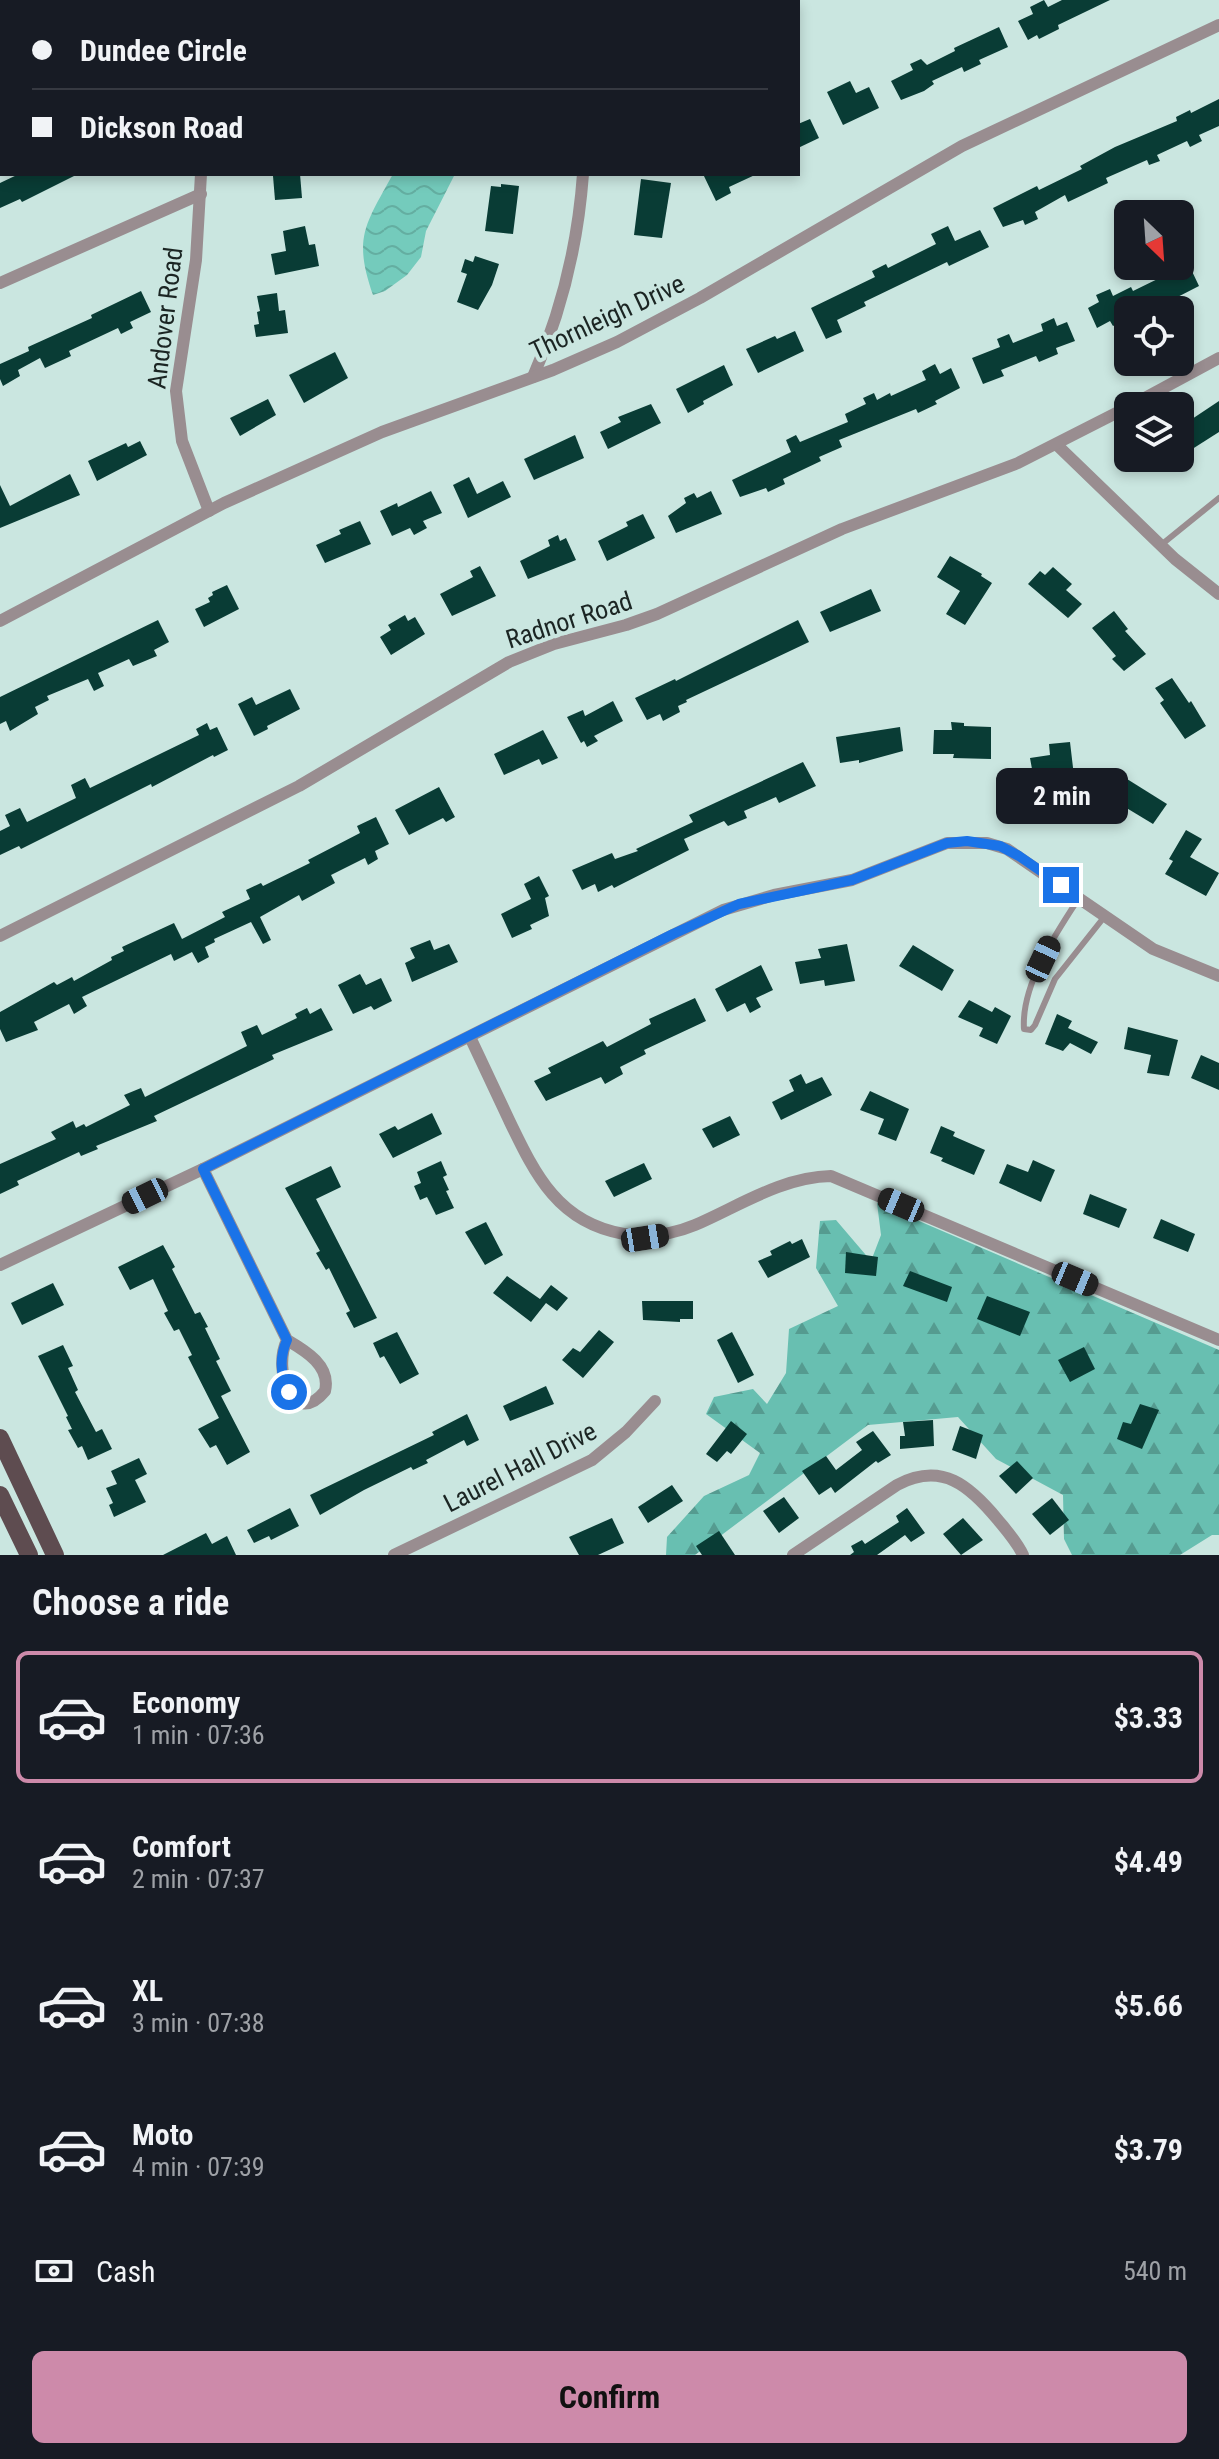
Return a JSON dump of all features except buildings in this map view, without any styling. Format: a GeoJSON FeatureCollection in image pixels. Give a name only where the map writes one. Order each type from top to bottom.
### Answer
{"type":"FeatureCollection","features":[{"type":"Feature","properties":{"kind":"main road"},"geometry":{"type":"LineString","coordinates":[[0,1438],[55,1555]]}},
{"type":"Feature","properties":{"kind":"main road"},"geometry":{"type":"LineString","coordinates":[[0,1495],[5,1518],[29,1555]]}},
{"type":"Feature","properties":{"kind":"street","name":"Thornleigh Drive"},"geometry":{"type":"LineString","coordinates":[[0,621],[209,511],[382,432],[579,359],[665,318],[962,146],[1219,25]]}},
{"type":"Feature","properties":{"kind":"street","name":"Andover Road"},"geometry":{"type":"LineString","coordinates":[[201,176],[196,260],[178,369],[176,402],[182,441],[209,511]]}},
{"type":"Feature","properties":{"kind":"street"},"geometry":{"type":"LineString","coordinates":[[533,377],[567,275],[583,176]]}},
{"type":"Feature","properties":{"kind":"street"},"geometry":{"type":"LineString","coordinates":[[0,283],[201,194]]}},
{"type":"Feature","properties":{"kind":"street","name":"Radnor Road"},"geometry":{"type":"LineString","coordinates":[[1155,392],[1219,358]]}},
{"type":"Feature","properties":{"kind":"street","name":"Radnor Road"},"geometry":{"type":"LineString","coordinates":[[0,936],[299,786],[509,662],[554,644],[657,614],[842,529],[969,483],[1057,445],[1114,414]]}},
{"type":"Feature","properties":{"kind":"street"},"geometry":{"type":"LineString","coordinates":[[1057,445],[1161,545],[1219,594]]}},
{"type":"Feature","properties":{"kind":"street"},"geometry":{"type":"LineString","coordinates":[[0,1265],[203,1169],[723,910],[774,895],[852,880],[947,843],[967,841],[1000,846],[1024,859],[1153,949],[1219,976]]}},
{"type":"Feature","properties":{"kind":"street"},"geometry":{"type":"LineString","coordinates":[[470,1037],[532,1167],[554,1198],[593,1226],[645,1238],[663,1235],[693,1226],[789,1182],[831,1176],[1219,1340]]}},
{"type":"Feature","properties":{"kind":"street"},"geometry":{"type":"LineString","coordinates":[[203,1169],[287,1340],[313,1358],[325,1376],[325,1391],[314,1400],[296,1400],[283,1382],[281,1360],[287,1340]]}},
{"type":"Feature","properties":{"kind":"street","name":"Laurel Hall Drive"},"geometry":{"type":"LineString","coordinates":[[394,1555],[592,1460],[626,1432],[655,1401]]}},
{"type":"Feature","properties":{"kind":"street"},"geometry":{"type":"LineString","coordinates":[[793,1555],[811,1550],[882,1494],[915,1477],[944,1477],[961,1483],[977,1494],[1023,1555]]}},
{"type":"Feature","properties":{"kind":"street"},"geometry":{"type":"LineString","coordinates":[[5,1518],[32,1506]]}},
{"type":"Feature","properties":{"kind":"lane"},"geometry":{"type":"LineString","coordinates":[[1161,545],[1219,498]]}},
{"type":"Feature","properties":{"kind":"lane"},"geometry":{"type":"LineString","coordinates":[[1079,898],[1043,959],[1026,1009],[1024,1029],[1031,1030],[1035,1025],[1055,979],[1105,916]]}},
{"type":"Feature","properties":{"kind":"green space"},"geometry":{"type":"Polygon","coordinates":[[[877,1203],[1219,1350],[1219,1535],[1212,1535],[1180,1555],[1072,1555],[1064,1539],[1063,1495],[996,1459],[958,1417],[868,1425],[695,1555],[666,1555],[667,1537],[704,1496],[749,1475],[760,1453],[706,1414],[714,1397],[753,1389],[767,1404],[786,1373],[789,1329],[838,1306],[816,1268],[820,1221],[836,1220],[871,1261],[881,1235],[877,1203]]]}},
{"type":"Feature","properties":{"kind":"water"},"geometry":{"type":"Polygon","coordinates":[[[392,176],[454,176],[426,231],[421,257],[407,275],[385,291],[373,295],[363,245],[375,206],[392,176]]]}},
{"type":"Feature","properties":{"kind":"route"},"geometry":{"type":"LineString","coordinates":[[289,1392],[281,1372],[287,1340],[203,1169],[739,904],[852,880],[904,862],[934,847],[967,841],[1007,849],[1061,885]]}}]}
